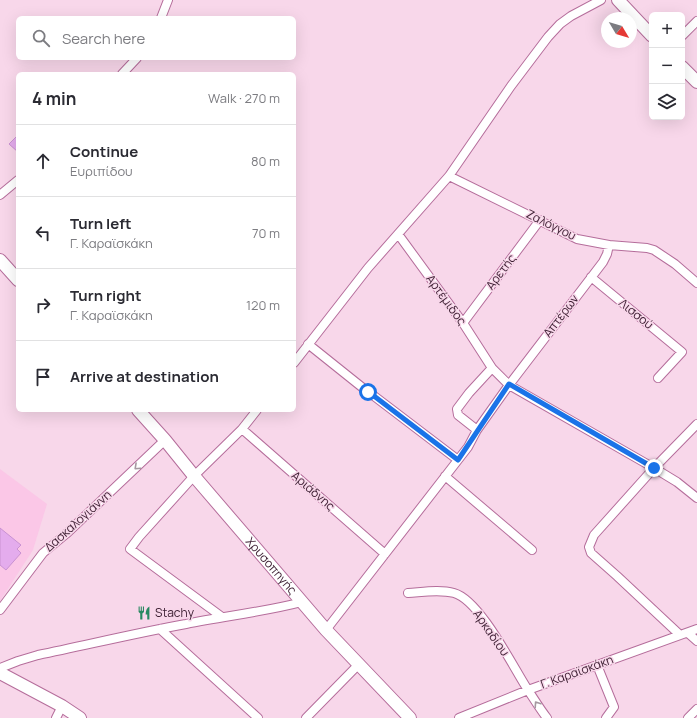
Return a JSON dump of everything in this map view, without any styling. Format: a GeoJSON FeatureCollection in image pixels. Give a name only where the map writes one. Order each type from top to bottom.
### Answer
{"type":"FeatureCollection","features":[{"type":"Feature","properties":{"kind":"street"},"geometry":{"type":"LineString","coordinates":[[162,16],[168,0]]}},
{"type":"Feature","properties":{"kind":"street"},"geometry":{"type":"LineString","coordinates":[[296,360],[368,268],[449,176],[511,86],[548,37],[571,16],[601,0]]}},
{"type":"Feature","properties":{"kind":"street"},"geometry":{"type":"LineString","coordinates":[[618,0],[649,33]]}},
{"type":"Feature","properties":{"kind":"street"},"geometry":{"type":"LineString","coordinates":[[685,33],[697,21]]}},
{"type":"Feature","properties":{"kind":"street"},"geometry":{"type":"LineString","coordinates":[[124,72],[135,60]]}},
{"type":"Feature","properties":{"kind":"street"},"geometry":{"type":"LineString","coordinates":[[685,70],[697,82]]}},
{"type":"Feature","properties":{"kind":"street","name":"Ζαλόγγου"},"geometry":{"type":"LineString","coordinates":[[449,176],[577,239],[654,250],[675,264],[697,283]]}},
{"type":"Feature","properties":{"kind":"street"},"geometry":{"type":"LineString","coordinates":[[0,195],[16,182]]}},
{"type":"Feature","properties":{"kind":"street","name":"Αρετής"},"geometry":{"type":"LineString","coordinates":[[463,323],[540,220]]}},
{"type":"Feature","properties":{"kind":"street","name":"Αρτέμιδος"},"geometry":{"type":"LineString","coordinates":[[398,234],[463,323],[492,368]]}},
{"type":"Feature","properties":{"kind":"street","name":"Απτέρων"},"geometry":{"type":"LineString","coordinates":[[509,384],[603,262],[607,254],[609,244]]}},
{"type":"Feature","properties":{"kind":"street"},"geometry":{"type":"LineString","coordinates":[[0,260],[16,278]]}},
{"type":"Feature","properties":{"kind":"street","name":"Λισσού"},"geometry":{"type":"LineString","coordinates":[[591,277],[682,352],[658,378]]}},
{"type":"Feature","properties":{"kind":"street"},"geometry":{"type":"LineString","coordinates":[[308,344],[368,392],[458,460]]}},
{"type":"Feature","properties":{"kind":"street"},"geometry":{"type":"LineString","coordinates":[[477,430],[458,415],[457,409],[469,393],[492,368],[509,384],[654,468],[677,482],[697,498]]}},
{"type":"Feature","properties":{"kind":"street"},"geometry":{"type":"LineString","coordinates":[[326,630],[468,447],[477,430],[509,384]]}},
{"type":"Feature","properties":{"kind":"street","name":"Χρυσοπηγής"},"geometry":{"type":"LineString","coordinates":[[140,412],[166,440],[194,476],[326,630],[410,718]]}},
{"type":"Feature","properties":{"kind":"street"},"geometry":{"type":"LineString","coordinates":[[222,617],[130,549],[194,476],[242,429],[256,412]]}},
{"type":"Feature","properties":{"kind":"street"},"geometry":{"type":"LineString","coordinates":[[680,635],[591,553],[589,547],[594,536],[654,468],[697,424]]}},
{"type":"Feature","properties":{"kind":"street","name":"Αριάδνης"},"geometry":{"type":"LineString","coordinates":[[242,429],[385,554]]}},
{"type":"Feature","properties":{"kind":"street","name":"Δασκαλογιάννη"},"geometry":{"type":"LineString","coordinates":[[0,610],[43,552],[66,534],[166,440]]}},
{"type":"Feature","properties":{"kind":"street"},"geometry":{"type":"LineString","coordinates":[[445,476],[532,550]]}},
{"type":"Feature","properties":{"kind":"street","name":"Αρκαδίου"},"geometry":{"type":"LineString","coordinates":[[408,593],[444,591],[456,593],[466,600],[476,610],[496,637],[547,718]]}},
{"type":"Feature","properties":{"kind":"street"},"geometry":{"type":"LineString","coordinates":[[0,668],[18,660],[38,655],[222,617],[274,610],[302,602]]}},
{"type":"Feature","properties":{"kind":"street"},"geometry":{"type":"LineString","coordinates":[[160,629],[258,718]]}},
{"type":"Feature","properties":{"kind":"street","name":"Γ. Καραϊσκάκη"},"geometry":{"type":"LineString","coordinates":[[459,718],[528,690],[697,629]]}},
{"type":"Feature","properties":{"kind":"street"},"geometry":{"type":"LineString","coordinates":[[688,633],[697,641]]}},
{"type":"Feature","properties":{"kind":"street"},"geometry":{"type":"LineString","coordinates":[[306,718],[359,664]]}},
{"type":"Feature","properties":{"kind":"street"},"geometry":{"type":"LineString","coordinates":[[597,665],[614,707],[606,718]]}},
{"type":"Feature","properties":{"kind":"street"},"geometry":{"type":"LineString","coordinates":[[0,673],[62,706],[80,718]]}},
{"type":"Feature","properties":{"kind":"street"},"geometry":{"type":"LineString","coordinates":[[56,718],[62,706]]}},
{"type":"Feature","properties":{"kind":"shaded area"},"geometry":{"type":"Polygon","coordinates":[[[0,469],[47,504],[33,550],[0,601],[0,469]]]}},
{"type":"Feature","properties":{"kind":"building"},"geometry":{"type":"Polygon","coordinates":[[[16,137],[16,150],[9,144],[16,137]]]}},
{"type":"Feature","properties":{"kind":"building"},"geometry":{"type":"Polygon","coordinates":[[[0,528],[21,545],[17,549],[21,553],[6,570],[0,565],[0,528]]]}},
{"type":"Feature","properties":{"kind":"place","name":"Stachy"},"geometry":{"type":"Point","coordinates":[144,613]}},
{"type":"Feature","properties":{"kind":"route"},"geometry":{"type":"LineString","coordinates":[[368,392],[458,460],[509,384],[654,468]]}}]}
